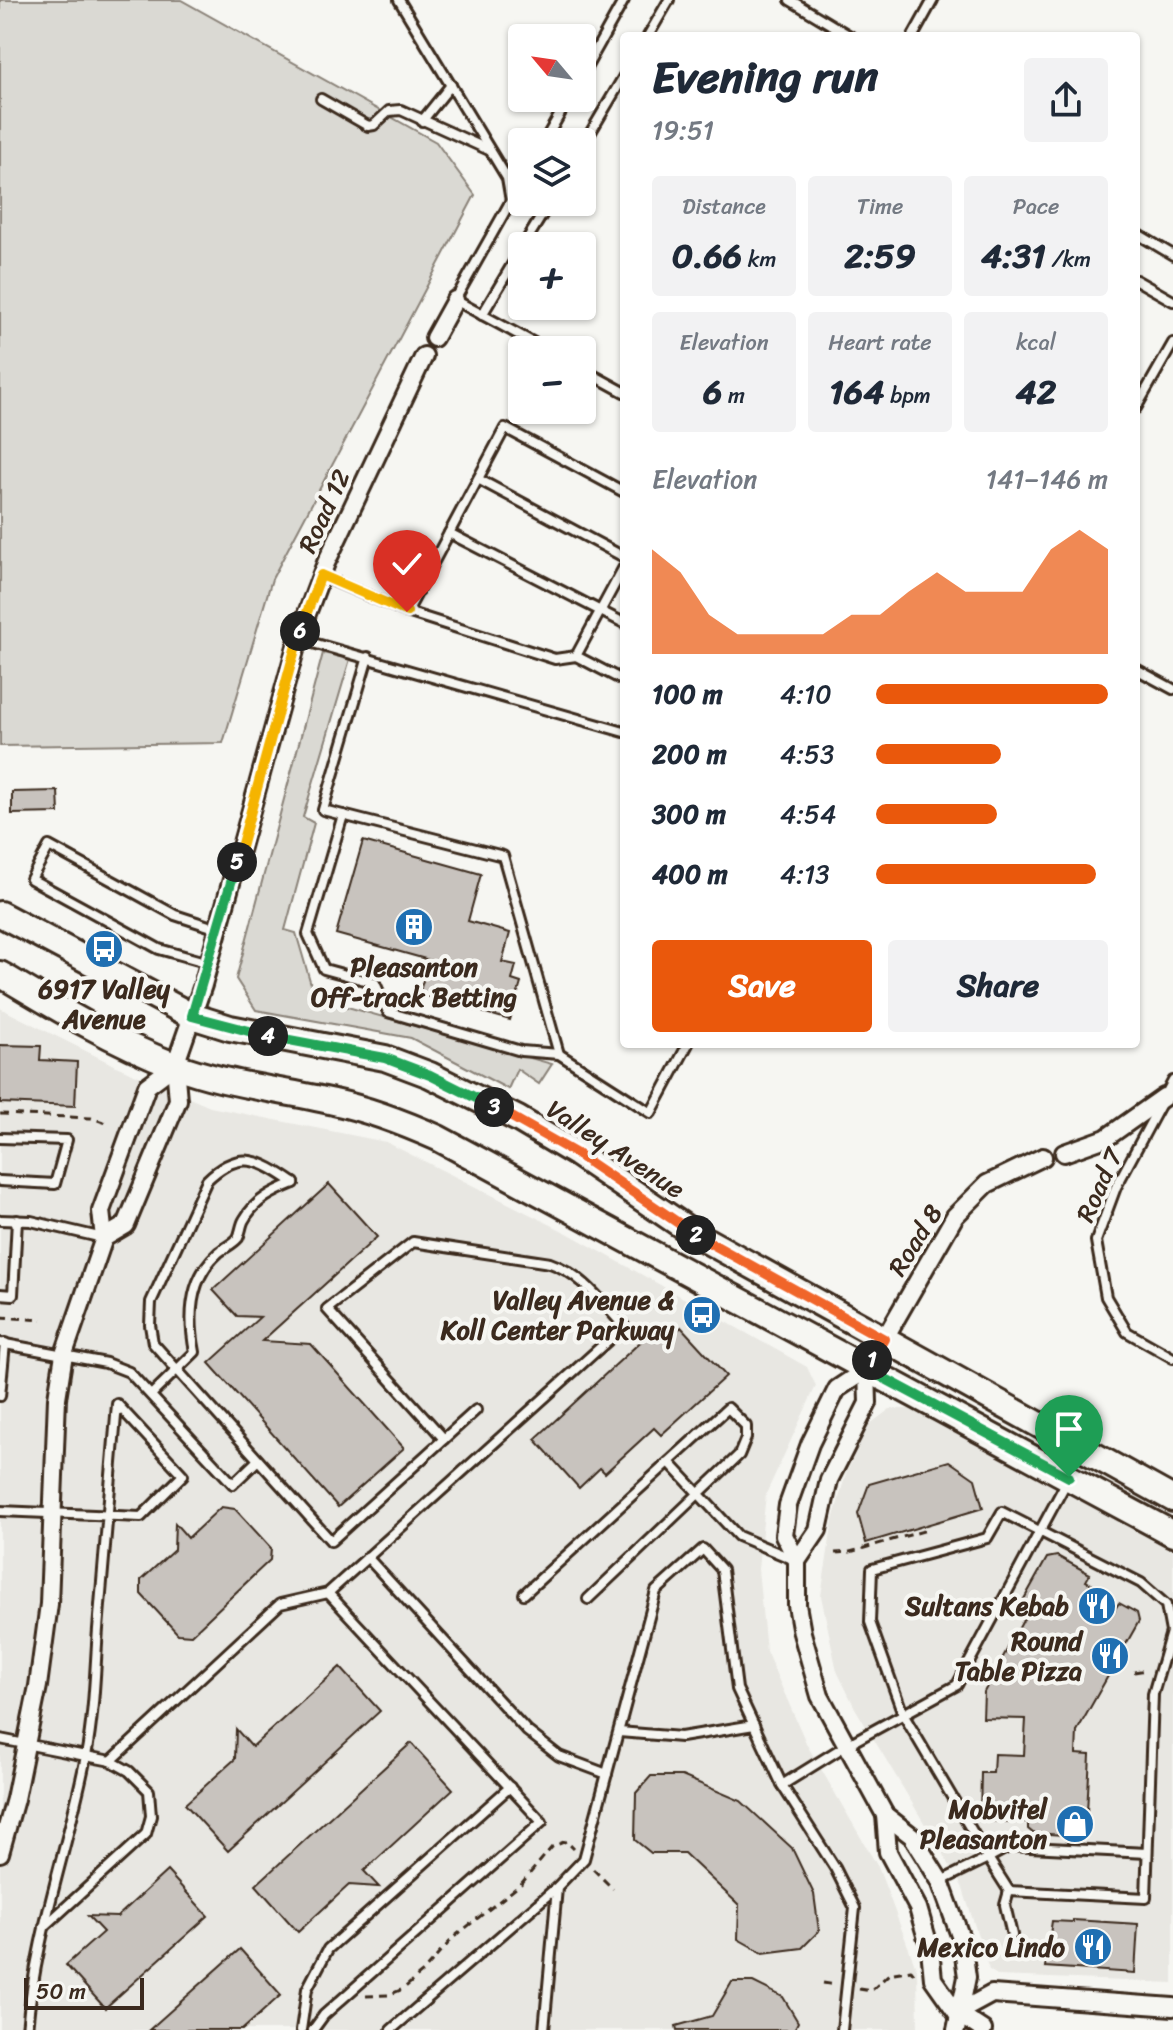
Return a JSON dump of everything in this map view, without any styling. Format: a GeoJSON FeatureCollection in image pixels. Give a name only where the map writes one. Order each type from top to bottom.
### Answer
{"type":"FeatureCollection","features":[{"type":"Feature","properties":{"kind":"main road","name":"Valley Avenue"},"geometry":{"type":"LineString","coordinates":[[0,914],[192,1016],[230,1028],[385,1058],[430,1075],[518,1119],[577,1154],[693,1233],[1173,1499]]}},
{"type":"Feature","properties":{"kind":"main road"},"geometry":{"type":"LineString","coordinates":[[0,974],[105,1033],[175,1065],[251,1088],[333,1101],[374,1112],[438,1138],[1173,1534]]}},
{"type":"Feature","properties":{"kind":"street"},"geometry":{"type":"LineString","coordinates":[[434,338],[455,300]]}},
{"type":"Feature","properties":{"kind":"street","name":"Road 12"},"geometry":{"type":"LineString","coordinates":[[175,1065],[209,963],[298,639],[321,575],[424,356]]}},
{"type":"Feature","properties":{"kind":"street"},"geometry":{"type":"LineString","coordinates":[[0,1853],[26,1744],[49,1604],[57,1398],[64,1354],[104,1238],[101,1211],[147,1086],[175,1065]]}},
{"type":"Feature","properties":{"kind":"street"},"geometry":{"type":"LineString","coordinates":[[104,1238],[126,1225],[178,1100],[175,1065]]}},
{"type":"Feature","properties":{"kind":"street"},"geometry":{"type":"LineString","coordinates":[[1064,1153],[1106,1138],[1164,1097]]}},
{"type":"Feature","properties":{"kind":"street","name":"Road 8"},"geometry":{"type":"LineString","coordinates":[[867,1369],[955,1216],[987,1184],[1043,1157]]}},
{"type":"Feature","properties":{"kind":"street"},"geometry":{"type":"LineString","coordinates":[[867,1369],[837,1389],[810,1444],[788,1505],[784,1535],[797,1561],[797,1605],[809,1666],[845,1746],[885,1815],[912,1836],[940,1881],[962,1941],[967,1977],[956,2021]]}},
{"type":"Feature","properties":{"kind":"street"},"geometry":{"type":"LineString","coordinates":[[797,1561],[818,1530],[829,1480],[868,1403],[867,1369]]}},
{"type":"Feature","properties":{"kind":"street"},"geometry":{"type":"LineString","coordinates":[[885,1815],[888,1852],[918,1908],[930,1949],[933,1979],[956,2021],[983,2030]]}},
{"type":"Feature","properties":{"kind":"street"},"geometry":{"type":"LineString","coordinates":[[956,2021],[992,1994],[1173,2007]]}},
{"type":"Feature","properties":{"kind":"lane"},"geometry":{"type":"LineString","coordinates":[[399,0],[508,184]]}},
{"type":"Feature","properties":{"kind":"lane"},"geometry":{"type":"LineString","coordinates":[[596,50],[624,0]]}},
{"type":"Feature","properties":{"kind":"lane"},"geometry":{"type":"LineString","coordinates":[[650,32],[669,0]]}},
{"type":"Feature","properties":{"kind":"lane"},"geometry":{"type":"LineString","coordinates":[[790,0],[843,32]]}},
{"type":"Feature","properties":{"kind":"lane"},"geometry":{"type":"LineString","coordinates":[[915,32],[933,0]]}},
{"type":"Feature","properties":{"kind":"lane"},"geometry":{"type":"LineString","coordinates":[[593,128],[620,83]]}},
{"type":"Feature","properties":{"kind":"lane"},"geometry":{"type":"LineString","coordinates":[[422,121],[451,85]]}},
{"type":"Feature","properties":{"kind":"lane"},"geometry":{"type":"LineString","coordinates":[[321,99],[368,126],[374,125],[389,111],[401,110],[490,150]]}},
{"type":"Feature","properties":{"kind":"lane"},"geometry":{"type":"LineString","coordinates":[[508,206],[455,300],[521,336]]}},
{"type":"Feature","properties":{"kind":"lane"},"geometry":{"type":"LineString","coordinates":[[1140,235],[1173,255]]}},
{"type":"Feature","properties":{"kind":"lane"},"geometry":{"type":"LineString","coordinates":[[482,315],[508,272]]}},
{"type":"Feature","properties":{"kind":"lane"},"geometry":{"type":"LineString","coordinates":[[1140,282],[1173,301]]}},
{"type":"Feature","properties":{"kind":"lane"},"geometry":{"type":"LineString","coordinates":[[1140,401],[1173,343]]}},
{"type":"Feature","properties":{"kind":"lane"},"geometry":{"type":"LineString","coordinates":[[596,377],[620,390]]}},
{"type":"Feature","properties":{"kind":"lane"},"geometry":{"type":"LineString","coordinates":[[407,612],[505,428],[620,490]]}},
{"type":"Feature","properties":{"kind":"lane"},"geometry":{"type":"LineString","coordinates":[[478,479],[620,555]]}},
{"type":"Feature","properties":{"kind":"lane"},"geometry":{"type":"LineString","coordinates":[[449,533],[620,621]]}},
{"type":"Feature","properties":{"kind":"lane"},"geometry":{"type":"LineString","coordinates":[[321,575],[407,612],[555,659],[576,656],[620,679]]}},
{"type":"Feature","properties":{"kind":"lane"},"geometry":{"type":"LineString","coordinates":[[576,656],[620,575]]}},
{"type":"Feature","properties":{"kind":"lane"},"geometry":{"type":"LineString","coordinates":[[298,639],[620,731]]}},
{"type":"Feature","properties":{"kind":"lane"},"geometry":{"type":"LineString","coordinates":[[368,657],[323,810],[503,856],[559,1054]]}},
{"type":"Feature","properties":{"kind":"lane"},"geometry":{"type":"LineString","coordinates":[[1140,671],[1173,689]]}},
{"type":"Feature","properties":{"kind":"lane"},"geometry":{"type":"LineString","coordinates":[[343,815],[308,934],[324,969],[375,983],[388,1012],[521,1051],[559,1054],[651,1113],[686,1048]]}},
{"type":"Feature","properties":{"kind":"lane"},"geometry":{"type":"LineString","coordinates":[[209,963],[159,949],[31,879],[49,846],[175,915],[218,929]]}},
{"type":"Feature","properties":{"kind":"lane"},"geometry":{"type":"LineString","coordinates":[[1164,1097],[1173,1081]]}},
{"type":"Feature","properties":{"kind":"lane","name":"Road 7"},"geometry":{"type":"LineString","coordinates":[[1164,1097],[1116,1187],[1096,1241],[1106,1297],[1127,1332],[1173,1358]]}},
{"type":"Feature","properties":{"kind":"lane"},"geometry":{"type":"LineString","coordinates":[[0,1138],[67,1140],[55,1184],[0,1181]]}},
{"type":"Feature","properties":{"kind":"lane"},"geometry":{"type":"LineString","coordinates":[[152,1394],[177,1369],[195,1352],[190,1315],[201,1272],[217,1254],[237,1239],[244,1220],[257,1203],[274,1191],[294,1183],[267,1165],[235,1160],[222,1165],[207,1180],[151,1302],[153,1343],[177,1369],[331,1541],[476,1410]]}},
{"type":"Feature","properties":{"kind":"lane"},"geometry":{"type":"LineString","coordinates":[[0,1220],[31,1221],[104,1238]]}},
{"type":"Feature","properties":{"kind":"lane"},"geometry":{"type":"LineString","coordinates":[[0,1294],[13,1295],[17,1220]]}},
{"type":"Feature","properties":{"kind":"lane"},"geometry":{"type":"LineString","coordinates":[[111,1761],[280,1604],[328,1593],[624,1326],[577,1276],[564,1268],[550,1263],[413,1242],[327,1309],[444,1439]]}},
{"type":"Feature","properties":{"kind":"lane"},"geometry":{"type":"LineString","coordinates":[[0,1396],[3,1343],[106,1363],[129,1372],[233,1484],[258,1460]]}},
{"type":"Feature","properties":{"kind":"lane"},"geometry":{"type":"LineString","coordinates":[[0,1511],[54,1514],[108,1515],[141,1517],[183,1475],[117,1404],[108,1515],[86,1756],[43,1927],[27,2030]]}},
{"type":"Feature","properties":{"kind":"lane"},"geometry":{"type":"LineString","coordinates":[[524,1594],[728,1408],[746,1426],[746,1438],[739,1455],[588,1599]]}},
{"type":"Feature","properties":{"kind":"lane"},"geometry":{"type":"LineString","coordinates":[[669,1462],[738,1536],[797,1561]]}},
{"type":"Feature","properties":{"kind":"lane"},"geometry":{"type":"LineString","coordinates":[[782,1785],[845,1746],[957,1685],[1069,1477]]}},
{"type":"Feature","properties":{"kind":"lane"},"geometry":{"type":"LineString","coordinates":[[1009,1891],[1146,1898],[1153,1694],[1171,1632],[1166,1605],[1141,1583],[1002,1512],[987,1538],[872,1569],[870,1622],[903,1714],[1009,1891],[1005,1905],[1012,1935]]}},
{"type":"Feature","properties":{"kind":"lane"},"geometry":{"type":"LineString","coordinates":[[391,2030],[557,1887],[584,1859],[656,1591],[703,1549],[722,1570],[737,1689],[782,1785],[835,1868],[855,1908],[842,2030]]}},
{"type":"Feature","properties":{"kind":"lane"},"geometry":{"type":"LineString","coordinates":[[367,1557],[527,1731],[559,1756],[607,1774]]}},
{"type":"Feature","properties":{"kind":"lane"},"geometry":{"type":"LineString","coordinates":[[313,2030],[349,1994],[542,1822],[328,1593]]}},
{"type":"Feature","properties":{"kind":"lane"},"geometry":{"type":"LineString","coordinates":[[619,1732],[681,1737],[754,1725]]}},
{"type":"Feature","properties":{"kind":"lane"},"geometry":{"type":"LineString","coordinates":[[0,1739],[111,1761],[129,1771],[149,1791],[151,1816],[146,1834],[43,1927]]}},
{"type":"Feature","properties":{"kind":"lane"},"geometry":{"type":"LineString","coordinates":[[301,2030],[307,1989],[328,1949],[510,1787]]}},
{"type":"Feature","properties":{"kind":"lane"},"geometry":{"type":"LineString","coordinates":[[940,1881],[1010,1846],[1147,1853]]}},
{"type":"Feature","properties":{"kind":"lane"},"geometry":{"type":"LineString","coordinates":[[544,2030],[557,1887]]}},
{"type":"Feature","properties":{"kind":"path"},"geometry":{"type":"LineString","coordinates":[[0,1114],[91,1118],[110,1124]]}},
{"type":"Feature","properties":{"kind":"path"},"geometry":{"type":"LineString","coordinates":[[0,1317],[42,1320]]}},
{"type":"Feature","properties":{"kind":"path"},"geometry":{"type":"LineString","coordinates":[[835,1553],[850,1552],[927,1530]]}},
{"type":"Feature","properties":{"kind":"path"},"geometry":{"type":"LineString","coordinates":[[349,1994],[388,1995],[403,1989],[454,1937],[521,1884],[552,1847],[566,1841],[613,1889]]}},
{"type":"Feature","properties":{"kind":"path"},"geometry":{"type":"LineString","coordinates":[[823,1983],[871,1991],[889,1974],[911,1970],[922,1984]]}},
{"type":"Feature","properties":{"kind":"shaded area"},"geometry":{"type":"Polygon","coordinates":[[[0,0],[181,0],[436,142],[475,195],[272,579],[223,743],[0,746],[0,0]]]}},
{"type":"Feature","properties":{"kind":"shaded area"},"geometry":{"type":"Polygon","coordinates":[[[323,653],[350,659],[303,817],[314,823],[285,930],[296,933],[315,998],[552,1064],[539,1084],[517,1069],[508,1089],[411,1038],[256,1010],[236,979],[323,653]]]}},
{"type":"Feature","properties":{"kind":"shaded area"},"geometry":{"type":"Polygon","coordinates":[[[0,1008],[116,1066],[210,1107],[386,1142],[569,1234],[807,1367],[816,1386],[766,1494],[758,1569],[766,1651],[807,1745],[878,1867],[917,1970],[918,2030],[0,2030],[0,1008]]]}},
{"type":"Feature","properties":{"kind":"shaded area"},"geometry":{"type":"Polygon","coordinates":[[[890,1409],[910,1409],[1173,1551],[1173,1983],[999,1976],[989,1970],[962,1886],[855,1708],[837,1671],[821,1596],[833,1520],[846,1473],[870,1424],[890,1409]]]}},
{"type":"Feature","properties":{"kind":"building"},"geometry":{"type":"Polygon","coordinates":[[[58,791],[59,813],[12,814],[12,792],[58,791]]]}},
{"type":"Feature","properties":{"kind":"building","name":"Pleasanton Off-track Betting"},"geometry":{"type":"Polygon","coordinates":[[[363,841],[481,874],[468,921],[510,933],[502,962],[516,965],[512,980],[521,983],[510,1020],[419,994],[429,960],[336,934],[363,841]]]}},
{"type":"Feature","properties":{"kind":"building"},"geometry":{"type":"Polygon","coordinates":[[[0,1045],[41,1046],[40,1060],[77,1062],[75,1106],[0,1103],[0,1045]]]}},
{"type":"Feature","properties":{"kind":"building"},"geometry":{"type":"Polygon","coordinates":[[[329,1184],[377,1237],[262,1341],[311,1344],[404,1448],[338,1507],[209,1363],[260,1317],[237,1316],[213,1290],[329,1184]]]}},
{"type":"Feature","properties":{"kind":"building"},"geometry":{"type":"Polygon","coordinates":[[[681,1327],[726,1376],[661,1435],[654,1428],[605,1473],[600,1468],[579,1488],[535,1439],[649,1334],[655,1340],[666,1330],[672,1336],[681,1327]]]}},
{"type":"Feature","properties":{"kind":"building"},"geometry":{"type":"Polygon","coordinates":[[[949,1461],[975,1479],[983,1508],[866,1543],[858,1514],[869,1484],[949,1461]]]}},
{"type":"Feature","properties":{"kind":"building"},"geometry":{"type":"Polygon","coordinates":[[[221,1507],[235,1509],[271,1548],[270,1560],[191,1635],[178,1634],[141,1594],[141,1580],[174,1550],[175,1523],[188,1538],[221,1507]]]}},
{"type":"Feature","properties":{"kind":"building"},"geometry":{"type":"Polygon","coordinates":[[[1057,1556],[1090,1574],[1086,1581],[1095,1586],[1090,1596],[1115,1609],[1119,1603],[1137,1613],[1139,1621],[1077,1731],[1076,1754],[1090,1755],[1086,1831],[1080,1836],[1033,1833],[1028,1829],[1028,1822],[985,1821],[980,1816],[981,1773],[993,1773],[994,1754],[1024,1755],[1026,1719],[983,1718],[984,1692],[1027,1613],[1019,1608],[1047,1558],[1057,1556]]]}},
{"type":"Feature","properties":{"kind":"building"},"geometry":{"type":"Polygon","coordinates":[[[340,1667],[380,1711],[228,1851],[185,1804],[235,1759],[236,1729],[252,1747],[340,1667]]]}},
{"type":"Feature","properties":{"kind":"building"},"geometry":{"type":"Polygon","coordinates":[[[411,1743],[453,1789],[364,1871],[379,1887],[349,1885],[298,1932],[256,1885],[411,1743]]]}},
{"type":"Feature","properties":{"kind":"building"},"geometry":{"type":"Polygon","coordinates":[[[651,1776],[682,1776],[741,1801],[792,1848],[814,1894],[819,1931],[802,1948],[763,1953],[738,1939],[739,1905],[684,1853],[651,1853],[635,1840],[636,1793],[651,1776]]]}},
{"type":"Feature","properties":{"kind":"building"},"geometry":{"type":"Polygon","coordinates":[[[167,1871],[208,1916],[105,2008],[66,1965],[103,1932],[88,1916],[117,1917],[167,1871]]]}},
{"type":"Feature","properties":{"kind":"building"},"geometry":{"type":"Polygon","coordinates":[[[1052,1921],[1138,1924],[1135,1973],[1045,1967],[1052,1921]]]}},
{"type":"Feature","properties":{"kind":"building"},"geometry":{"type":"Polygon","coordinates":[[[240,1949],[281,1995],[242,2030],[149,2030],[240,1949]]]}},
{"type":"Feature","properties":{"kind":"building"},"geometry":{"type":"Polygon","coordinates":[[[732,1982],[753,1982],[783,1997],[798,2022],[794,2030],[677,2030],[676,2026],[712,2016],[732,1982]]]}},
{"type":"Feature","properties":{"kind":"place","name":"Pleasanton Off-track Betting"},"geometry":{"type":"Point","coordinates":[414,927]}},
{"type":"Feature","properties":{"kind":"place","name":"6917 Valley Avenue"},"geometry":{"type":"Point","coordinates":[104,949]}},
{"type":"Feature","properties":{"kind":"place","name":"Valley Avenue & Koll Center Parkway"},"geometry":{"type":"Point","coordinates":[702,1315]}},
{"type":"Feature","properties":{"kind":"place","name":"Sultans Kebab"},"geometry":{"type":"Point","coordinates":[1097,1606]}},
{"type":"Feature","properties":{"kind":"place","name":"Round Table Pizza"},"geometry":{"type":"Point","coordinates":[1110,1656]}},
{"type":"Feature","properties":{"kind":"place","name":"Mobvitel Pleasanton"},"geometry":{"type":"Point","coordinates":[1075,1824]}},
{"type":"Feature","properties":{"kind":"place","name":"Mexico Lindo"},"geometry":{"type":"Point","coordinates":[1093,1947]}},
{"type":"Feature","properties":{"kind":"route"},"geometry":{"type":"LineString","coordinates":[[407,612],[321,575],[300,632],[192,1016],[280,1039],[385,1058],[430,1075],[518,1119],[577,1154],[693,1233],[884,1339],[867,1369],[1069,1477]]}}]}
